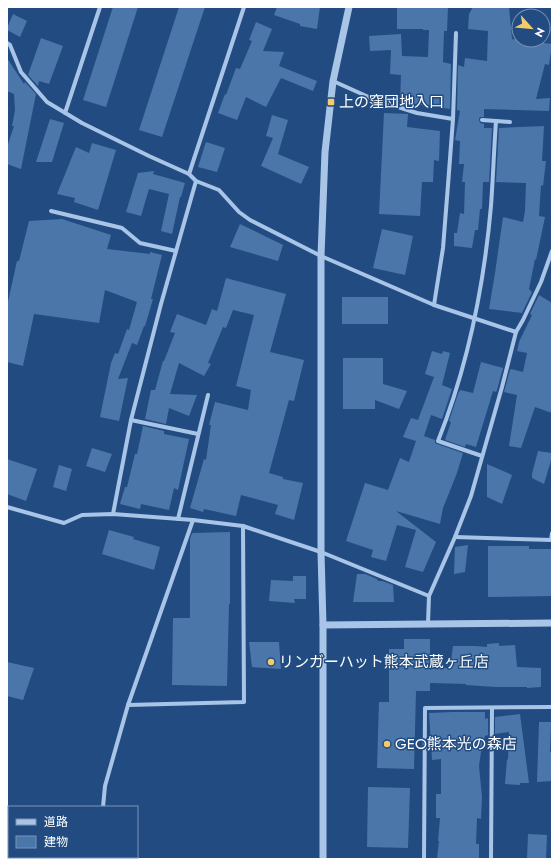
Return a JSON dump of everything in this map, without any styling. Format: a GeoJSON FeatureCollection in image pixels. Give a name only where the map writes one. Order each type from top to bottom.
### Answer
{"type":"FeatureCollection","features":[{"type":"Feature","properties":{"kind":"street"},"geometry":{"type":"LineString","coordinates":[[66,113],[100,7]]}},
{"type":"Feature","properties":{"kind":"street"},"geometry":{"type":"LineString","coordinates":[[189,174],[244,7]]}},
{"type":"Feature","properties":{"kind":"street"},"geometry":{"type":"LineString","coordinates":[[323,859],[321,256],[325,152],[333,81],[350,7]]}},
{"type":"Feature","properties":{"kind":"street"},"geometry":{"type":"LineString","coordinates":[[434,305],[443,248],[453,119],[456,33]]}},
{"type":"Feature","properties":{"kind":"street"},"geometry":{"type":"LineString","coordinates":[[7,43],[10,45],[21,72],[46,102],[82,123],[189,174],[196,181],[219,190],[239,212],[250,220],[321,256],[434,305],[516,332]]}},
{"type":"Feature","properties":{"kind":"street"},"geometry":{"type":"LineString","coordinates":[[333,81],[374,99],[417,113],[453,119]]}},
{"type":"Feature","properties":{"kind":"street"},"geometry":{"type":"LineString","coordinates":[[482,120],[510,122]]}},
{"type":"Feature","properties":{"kind":"street"},"geometry":{"type":"LineString","coordinates":[[482,456],[438,441],[457,388],[474,318],[482,274],[490,207],[496,121]]}},
{"type":"Feature","properties":{"kind":"street"},"geometry":{"type":"LineString","coordinates":[[113,514],[131,420],[161,304],[196,181]]}},
{"type":"Feature","properties":{"kind":"street"},"geometry":{"type":"LineString","coordinates":[[51,212],[122,228],[140,243],[176,251]]}},
{"type":"Feature","properties":{"kind":"street"},"geometry":{"type":"LineString","coordinates":[[428,623],[429,596],[455,537],[470,496],[516,332],[541,282],[552,251]]}},
{"type":"Feature","properties":{"kind":"street"},"geometry":{"type":"LineString","coordinates":[[178,519],[208,395]]}},
{"type":"Feature","properties":{"kind":"street"},"geometry":{"type":"LineString","coordinates":[[131,420],[198,434]]}},
{"type":"Feature","properties":{"kind":"street"},"geometry":{"type":"LineString","coordinates":[[7,507],[64,523],[82,515],[113,514],[193,520],[243,526],[322,552],[429,596]]}},
{"type":"Feature","properties":{"kind":"street"},"geometry":{"type":"LineString","coordinates":[[103,806],[106,786],[128,705],[193,520]]}},
{"type":"Feature","properties":{"kind":"street"},"geometry":{"type":"LineString","coordinates":[[128,705],[244,702],[243,526]]}},
{"type":"Feature","properties":{"kind":"street"},"geometry":{"type":"LineString","coordinates":[[455,537],[551,540],[552,533]]}},
{"type":"Feature","properties":{"kind":"street"},"geometry":{"type":"LineString","coordinates":[[323,624],[552,623]]}},
{"type":"Feature","properties":{"kind":"street"},"geometry":{"type":"LineString","coordinates":[[424,859],[425,708],[552,707]]}},
{"type":"Feature","properties":{"kind":"street"},"geometry":{"type":"LineString","coordinates":[[491,859],[492,708]]}},
{"type":"Feature","properties":{"kind":"building"},"geometry":{"type":"Polygon","coordinates":[[[113,7],[138,7],[106,107],[83,100],[113,7]]]}},
{"type":"Feature","properties":{"kind":"building"},"geometry":{"type":"Polygon","coordinates":[[[179,7],[205,7],[162,137],[139,130],[179,7]]]}},
{"type":"Feature","properties":{"kind":"building"},"geometry":{"type":"Polygon","coordinates":[[[277,7],[320,7],[317,29],[300,26],[300,24],[274,15],[277,7]]]}},
{"type":"Feature","properties":{"kind":"building"},"geometry":{"type":"Polygon","coordinates":[[[397,7],[448,7],[447,31],[444,31],[443,62],[451,64],[450,109],[400,102],[401,75],[390,74],[391,50],[370,51],[369,36],[401,34],[402,56],[428,57],[429,30],[397,29],[397,7]]]}},
{"type":"Feature","properties":{"kind":"building"},"geometry":{"type":"Polygon","coordinates":[[[473,7],[509,7],[511,48],[551,48],[552,44],[549,65],[545,64],[536,99],[550,98],[549,111],[484,109],[484,117],[479,118],[480,123],[484,124],[484,128],[492,128],[489,182],[483,182],[482,209],[480,209],[478,230],[475,230],[472,248],[454,246],[454,233],[457,233],[460,213],[464,214],[465,182],[462,182],[464,164],[459,164],[460,141],[455,140],[460,111],[457,110],[458,65],[464,67],[465,58],[487,61],[488,31],[468,29],[469,14],[473,7]]]}},
{"type":"Feature","properties":{"kind":"building"},"geometry":{"type":"Polygon","coordinates":[[[13,14],[27,21],[20,37],[7,30],[13,14]]]}},
{"type":"Feature","properties":{"kind":"building"},"geometry":{"type":"Polygon","coordinates":[[[256,22],[272,29],[263,51],[284,52],[279,66],[317,81],[313,91],[281,78],[266,107],[246,97],[237,120],[218,113],[236,68],[240,69],[252,41],[249,40],[256,22]]]}},
{"type":"Feature","properties":{"kind":"building"},"geometry":{"type":"Polygon","coordinates":[[[41,38],[63,46],[49,84],[39,81],[38,86],[28,75],[41,38]]]}},
{"type":"Feature","properties":{"kind":"building"},"geometry":{"type":"Polygon","coordinates":[[[7,58],[24,84],[25,82],[36,94],[21,169],[7,164],[7,147],[14,126],[12,126],[15,110],[14,94],[7,91],[7,58]]]}},
{"type":"Feature","properties":{"kind":"building"},"geometry":{"type":"Polygon","coordinates":[[[384,113],[408,114],[407,127],[440,131],[439,161],[434,160],[433,182],[422,182],[420,216],[379,214],[384,113]]]}},
{"type":"Feature","properties":{"kind":"building"},"geometry":{"type":"Polygon","coordinates":[[[272,115],[288,120],[278,154],[309,167],[301,184],[261,166],[273,138],[266,136],[272,115]]]}},
{"type":"Feature","properties":{"kind":"building"},"geometry":{"type":"Polygon","coordinates":[[[50,119],[64,123],[52,162],[36,162],[50,119]]]}},
{"type":"Feature","properties":{"kind":"building"},"geometry":{"type":"Polygon","coordinates":[[[544,126],[542,161],[546,161],[543,186],[541,185],[539,216],[545,217],[529,289],[532,292],[522,313],[489,309],[503,217],[523,222],[525,211],[526,183],[496,182],[499,128],[544,126]]]}},
{"type":"Feature","properties":{"kind":"building"},"geometry":{"type":"Polygon","coordinates":[[[206,142],[225,148],[217,172],[198,167],[206,142]]]}},
{"type":"Feature","properties":{"kind":"building"},"geometry":{"type":"Polygon","coordinates":[[[92,143],[116,150],[98,210],[74,202],[75,198],[57,194],[76,147],[89,153],[92,143]]]}},
{"type":"Feature","properties":{"kind":"building"},"geometry":{"type":"Polygon","coordinates":[[[154,171],[153,174],[185,183],[180,197],[172,234],[161,231],[169,194],[149,189],[141,216],[126,212],[138,173],[154,171]]]}},
{"type":"Feature","properties":{"kind":"building"},"geometry":{"type":"Polygon","coordinates":[[[62,219],[111,235],[107,249],[150,254],[150,252],[162,255],[151,299],[153,299],[145,326],[137,345],[132,343],[118,379],[128,378],[119,421],[100,417],[111,363],[115,353],[118,354],[127,329],[129,330],[137,302],[105,290],[99,323],[34,314],[23,366],[7,362],[7,306],[17,261],[19,261],[29,221],[62,219]]]}},
{"type":"Feature","properties":{"kind":"building"},"geometry":{"type":"Polygon","coordinates":[[[240,224],[283,245],[278,261],[230,247],[240,224]]]}},
{"type":"Feature","properties":{"kind":"building"},"geometry":{"type":"Polygon","coordinates":[[[382,229],[413,236],[405,275],[373,268],[382,229]]]}},
{"type":"Feature","properties":{"kind":"building"},"geometry":{"type":"Polygon","coordinates":[[[226,278],[286,294],[270,352],[304,360],[294,401],[289,400],[269,473],[283,477],[283,479],[303,483],[294,520],[275,514],[278,505],[241,495],[236,516],[204,509],[203,512],[190,508],[204,459],[206,460],[211,425],[209,425],[215,402],[248,410],[251,390],[236,386],[254,315],[233,310],[226,328],[223,327],[208,363],[211,364],[204,376],[179,363],[170,394],[197,395],[189,416],[169,408],[166,424],[145,419],[151,390],[155,390],[163,361],[175,333],[170,332],[177,314],[206,325],[212,309],[217,311],[226,278]]]}},
{"type":"Feature","properties":{"kind":"building"},"geometry":{"type":"Polygon","coordinates":[[[539,295],[552,303],[552,413],[535,407],[521,448],[509,446],[517,395],[504,392],[510,370],[523,372],[527,353],[517,351],[519,342],[532,315],[530,314],[539,295]]]}},
{"type":"Feature","properties":{"kind":"building"},"geometry":{"type":"Polygon","coordinates":[[[342,297],[388,297],[388,324],[342,324],[342,297]]]}},
{"type":"Feature","properties":{"kind":"building"},"geometry":{"type":"Polygon","coordinates":[[[432,351],[442,354],[443,351],[450,353],[442,385],[452,389],[442,419],[431,415],[424,436],[435,440],[435,443],[437,444],[463,453],[443,508],[440,524],[396,511],[436,542],[423,572],[405,567],[416,530],[397,525],[386,561],[371,557],[373,550],[346,541],[365,483],[388,490],[400,458],[409,462],[416,441],[403,437],[411,418],[418,420],[434,377],[425,374],[432,351]]]}},
{"type":"Feature","properties":{"kind":"building"},"geometry":{"type":"Polygon","coordinates":[[[343,358],[383,358],[383,384],[407,391],[399,409],[375,400],[375,409],[343,409],[343,358]]]}},
{"type":"Feature","properties":{"kind":"building"},"geometry":{"type":"Polygon","coordinates":[[[481,362],[503,368],[497,390],[496,392],[493,391],[476,447],[466,444],[465,447],[445,440],[451,422],[449,421],[459,391],[473,393],[481,362]]]}},
{"type":"Feature","properties":{"kind":"building"},"geometry":{"type":"Polygon","coordinates":[[[143,426],[164,431],[164,434],[189,439],[178,490],[174,488],[169,510],[141,504],[140,509],[120,504],[125,487],[127,487],[135,454],[137,454],[143,426]]]}},
{"type":"Feature","properties":{"kind":"building"},"geometry":{"type":"Polygon","coordinates":[[[92,448],[112,454],[105,472],[86,466],[92,448]]]}},
{"type":"Feature","properties":{"kind":"building"},"geometry":{"type":"Polygon","coordinates":[[[538,451],[552,453],[544,484],[532,478],[538,451]]]}},
{"type":"Feature","properties":{"kind":"building"},"geometry":{"type":"Polygon","coordinates":[[[7,459],[37,469],[26,501],[7,494],[7,459]]]}},
{"type":"Feature","properties":{"kind":"building"},"geometry":{"type":"Polygon","coordinates":[[[487,464],[512,475],[502,504],[487,497],[487,464]]]}},
{"type":"Feature","properties":{"kind":"building"},"geometry":{"type":"Polygon","coordinates":[[[59,465],[72,469],[66,491],[53,487],[59,465]]]}},
{"type":"Feature","properties":{"kind":"building"},"geometry":{"type":"Polygon","coordinates":[[[109,530],[134,537],[133,539],[160,547],[154,570],[102,554],[109,530]]]}},
{"type":"Feature","properties":{"kind":"building"},"geometry":{"type":"Polygon","coordinates":[[[230,532],[230,604],[227,686],[172,685],[173,618],[190,618],[190,539],[192,533],[230,532]]]}},
{"type":"Feature","properties":{"kind":"building"},"geometry":{"type":"Polygon","coordinates":[[[468,545],[465,572],[454,574],[455,547],[468,545]]]}},
{"type":"Feature","properties":{"kind":"building"},"geometry":{"type":"Polygon","coordinates":[[[488,546],[529,546],[529,549],[552,549],[552,596],[488,597],[488,546]]]}},
{"type":"Feature","properties":{"kind":"building"},"geometry":{"type":"Polygon","coordinates":[[[357,574],[365,574],[377,579],[378,581],[393,585],[394,602],[353,602],[357,574]]]}},
{"type":"Feature","properties":{"kind":"building"},"geometry":{"type":"Polygon","coordinates":[[[293,576],[306,576],[306,599],[294,599],[295,603],[269,601],[271,580],[293,581],[293,576]]]}},
{"type":"Feature","properties":{"kind":"building"},"geometry":{"type":"Polygon","coordinates":[[[404,639],[430,639],[430,668],[450,668],[453,646],[487,647],[487,644],[499,643],[499,646],[515,645],[517,667],[541,668],[541,687],[496,687],[430,683],[430,691],[416,691],[414,769],[377,768],[379,702],[389,702],[389,649],[404,649],[404,639]]]}},
{"type":"Feature","properties":{"kind":"building"},"geometry":{"type":"Polygon","coordinates":[[[249,642],[279,642],[281,669],[252,667],[249,642]]]}},
{"type":"Feature","properties":{"kind":"building"},"geometry":{"type":"Polygon","coordinates":[[[7,662],[34,668],[23,700],[7,696],[7,662]]]}},
{"type":"Feature","properties":{"kind":"building"},"geometry":{"type":"Polygon","coordinates":[[[485,712],[485,719],[488,718],[488,735],[483,739],[479,766],[482,797],[481,819],[477,818],[476,844],[479,844],[479,859],[437,859],[440,818],[436,818],[436,794],[441,794],[441,759],[432,760],[429,713],[485,712]]]}},
{"type":"Feature","properties":{"kind":"building"},"geometry":{"type":"Polygon","coordinates":[[[520,714],[529,783],[520,783],[520,785],[505,784],[509,732],[495,734],[495,717],[520,714]]]}},
{"type":"Feature","properties":{"kind":"building"},"geometry":{"type":"Polygon","coordinates":[[[539,722],[551,722],[550,752],[552,753],[552,781],[537,782],[539,722]]]}},
{"type":"Feature","properties":{"kind":"building"},"geometry":{"type":"Polygon","coordinates":[[[368,787],[410,788],[408,848],[367,847],[368,787]]]}},
{"type":"Feature","properties":{"kind":"building"},"geometry":{"type":"Polygon","coordinates":[[[528,834],[547,835],[546,859],[527,859],[528,834]]]}},
{"type":"Feature","properties":{"kind":"place","name":"上の窪団地入口"},"geometry":{"type":"Point","coordinates":[331,102]}},
{"type":"Feature","properties":{"kind":"place","name":"リンガーハット熊本武蔵ヶ丘店"},"geometry":{"type":"Point","coordinates":[271,662]}},
{"type":"Feature","properties":{"kind":"place","name":"GEO熊本光の森店"},"geometry":{"type":"Point","coordinates":[387,744]}}]}
